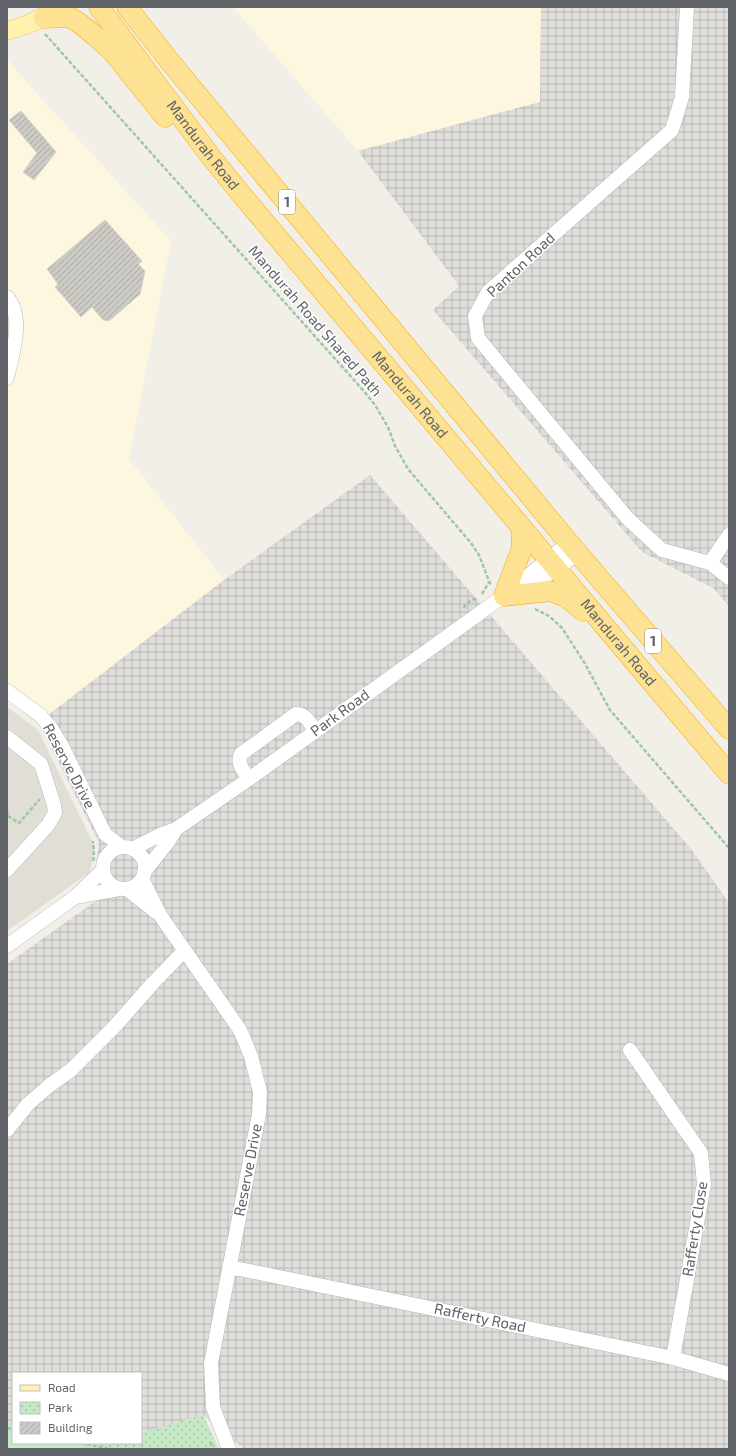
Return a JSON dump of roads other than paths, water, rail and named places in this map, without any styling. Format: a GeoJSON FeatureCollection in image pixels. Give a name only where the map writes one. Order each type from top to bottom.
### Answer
{"type":"FeatureCollection","features":[{"type":"Feature","properties":{"kind":"highway","name":"Mandurah Road"},"geometry":{"type":"LineString","coordinates":[[99,7],[241,194],[729,774]]}},
{"type":"Feature","properties":{"kind":"highway","name":"Mandurah Road"},"geometry":{"type":"LineString","coordinates":[[128,7],[172,64],[573,548],[729,729]]}},
{"type":"Feature","properties":{"kind":"highway"},"geometry":{"type":"LineString","coordinates":[[141,7],[145,30]]}},
{"type":"Feature","properties":{"kind":"highway"},"geometry":{"type":"LineString","coordinates":[[43,24],[69,18],[78,22],[112,51],[178,134],[212,157]]}},
{"type":"Feature","properties":{"kind":"highway"},"geometry":{"type":"LineString","coordinates":[[501,598],[522,548],[521,526]]}},
{"type":"Feature","properties":{"kind":"highway"},"geometry":{"type":"LineString","coordinates":[[501,598],[550,591],[566,598],[613,637]]}},
{"type":"Feature","properties":{"kind":"main road"},"geometry":{"type":"LineString","coordinates":[[7,31],[26,25],[43,24],[65,7]]}},
{"type":"Feature","properties":{"kind":"street","name":"Panton Road"},"geometry":{"type":"LineString","coordinates":[[687,7],[682,97],[672,130],[488,292],[475,316],[478,338],[628,519],[662,550],[710,563],[729,578]]}},
{"type":"Feature","properties":{"kind":"street"},"geometry":{"type":"LineString","coordinates":[[7,297],[13,303],[16,319],[15,338],[7,378]]}},
{"type":"Feature","properties":{"kind":"street"},"geometry":{"type":"LineString","coordinates":[[710,563],[729,535]]}},
{"type":"Feature","properties":{"kind":"street","name":"Park Road"},"geometry":{"type":"LineString","coordinates":[[127,848],[176,829],[249,779],[501,598],[553,565],[573,548]]}},
{"type":"Feature","properties":{"kind":"street","name":"Reserve Drive"},"geometry":{"type":"LineString","coordinates":[[7,690],[40,715],[51,728],[62,746],[105,834],[103,865]]}},
{"type":"Feature","properties":{"kind":"street"},"geometry":{"type":"LineString","coordinates":[[249,779],[238,759],[241,754],[296,714],[300,714],[305,717],[315,731]]}},
{"type":"Feature","properties":{"kind":"street"},"geometry":{"type":"LineString","coordinates":[[7,737],[41,764],[54,805],[55,813],[53,818],[7,870]]}},
{"type":"Feature","properties":{"kind":"street","name":"Park Road"},"geometry":{"type":"LineString","coordinates":[[143,876],[176,829]]}},
{"type":"Feature","properties":{"kind":"street","name":"Reserve Drive"},"geometry":{"type":"LineString","coordinates":[[105,834],[127,848]]}},
{"type":"Feature","properties":{"kind":"street"},"geometry":{"type":"LineString","coordinates":[[7,946],[75,897],[103,865],[111,852],[127,848],[142,859],[144,865],[143,876],[133,887],[75,897]]}},
{"type":"Feature","properties":{"kind":"street"},"geometry":{"type":"LineString","coordinates":[[103,865],[108,882],[113,886],[123,889]]}},
{"type":"Feature","properties":{"kind":"street","name":"Reserve Drive"},"geometry":{"type":"LineString","coordinates":[[143,876],[160,915],[240,1030],[251,1056],[260,1092],[258,1114],[211,1363],[214,1407],[229,1449]]}},
{"type":"Feature","properties":{"kind":"street","name":"Reserve Drive"},"geometry":{"type":"LineString","coordinates":[[123,889],[160,915]]}},
{"type":"Feature","properties":{"kind":"street"},"geometry":{"type":"LineString","coordinates":[[7,1130],[28,1104],[70,1070],[107,1035],[153,983],[184,951]]}},
{"type":"Feature","properties":{"kind":"street","name":"Rafferty Close"},"geometry":{"type":"LineString","coordinates":[[630,1050],[701,1153],[704,1184],[673,1358]]}},
{"type":"Feature","properties":{"kind":"street","name":"Rafferty Road"},"geometry":{"type":"LineString","coordinates":[[230,1267],[673,1358],[729,1374]]}}]}
